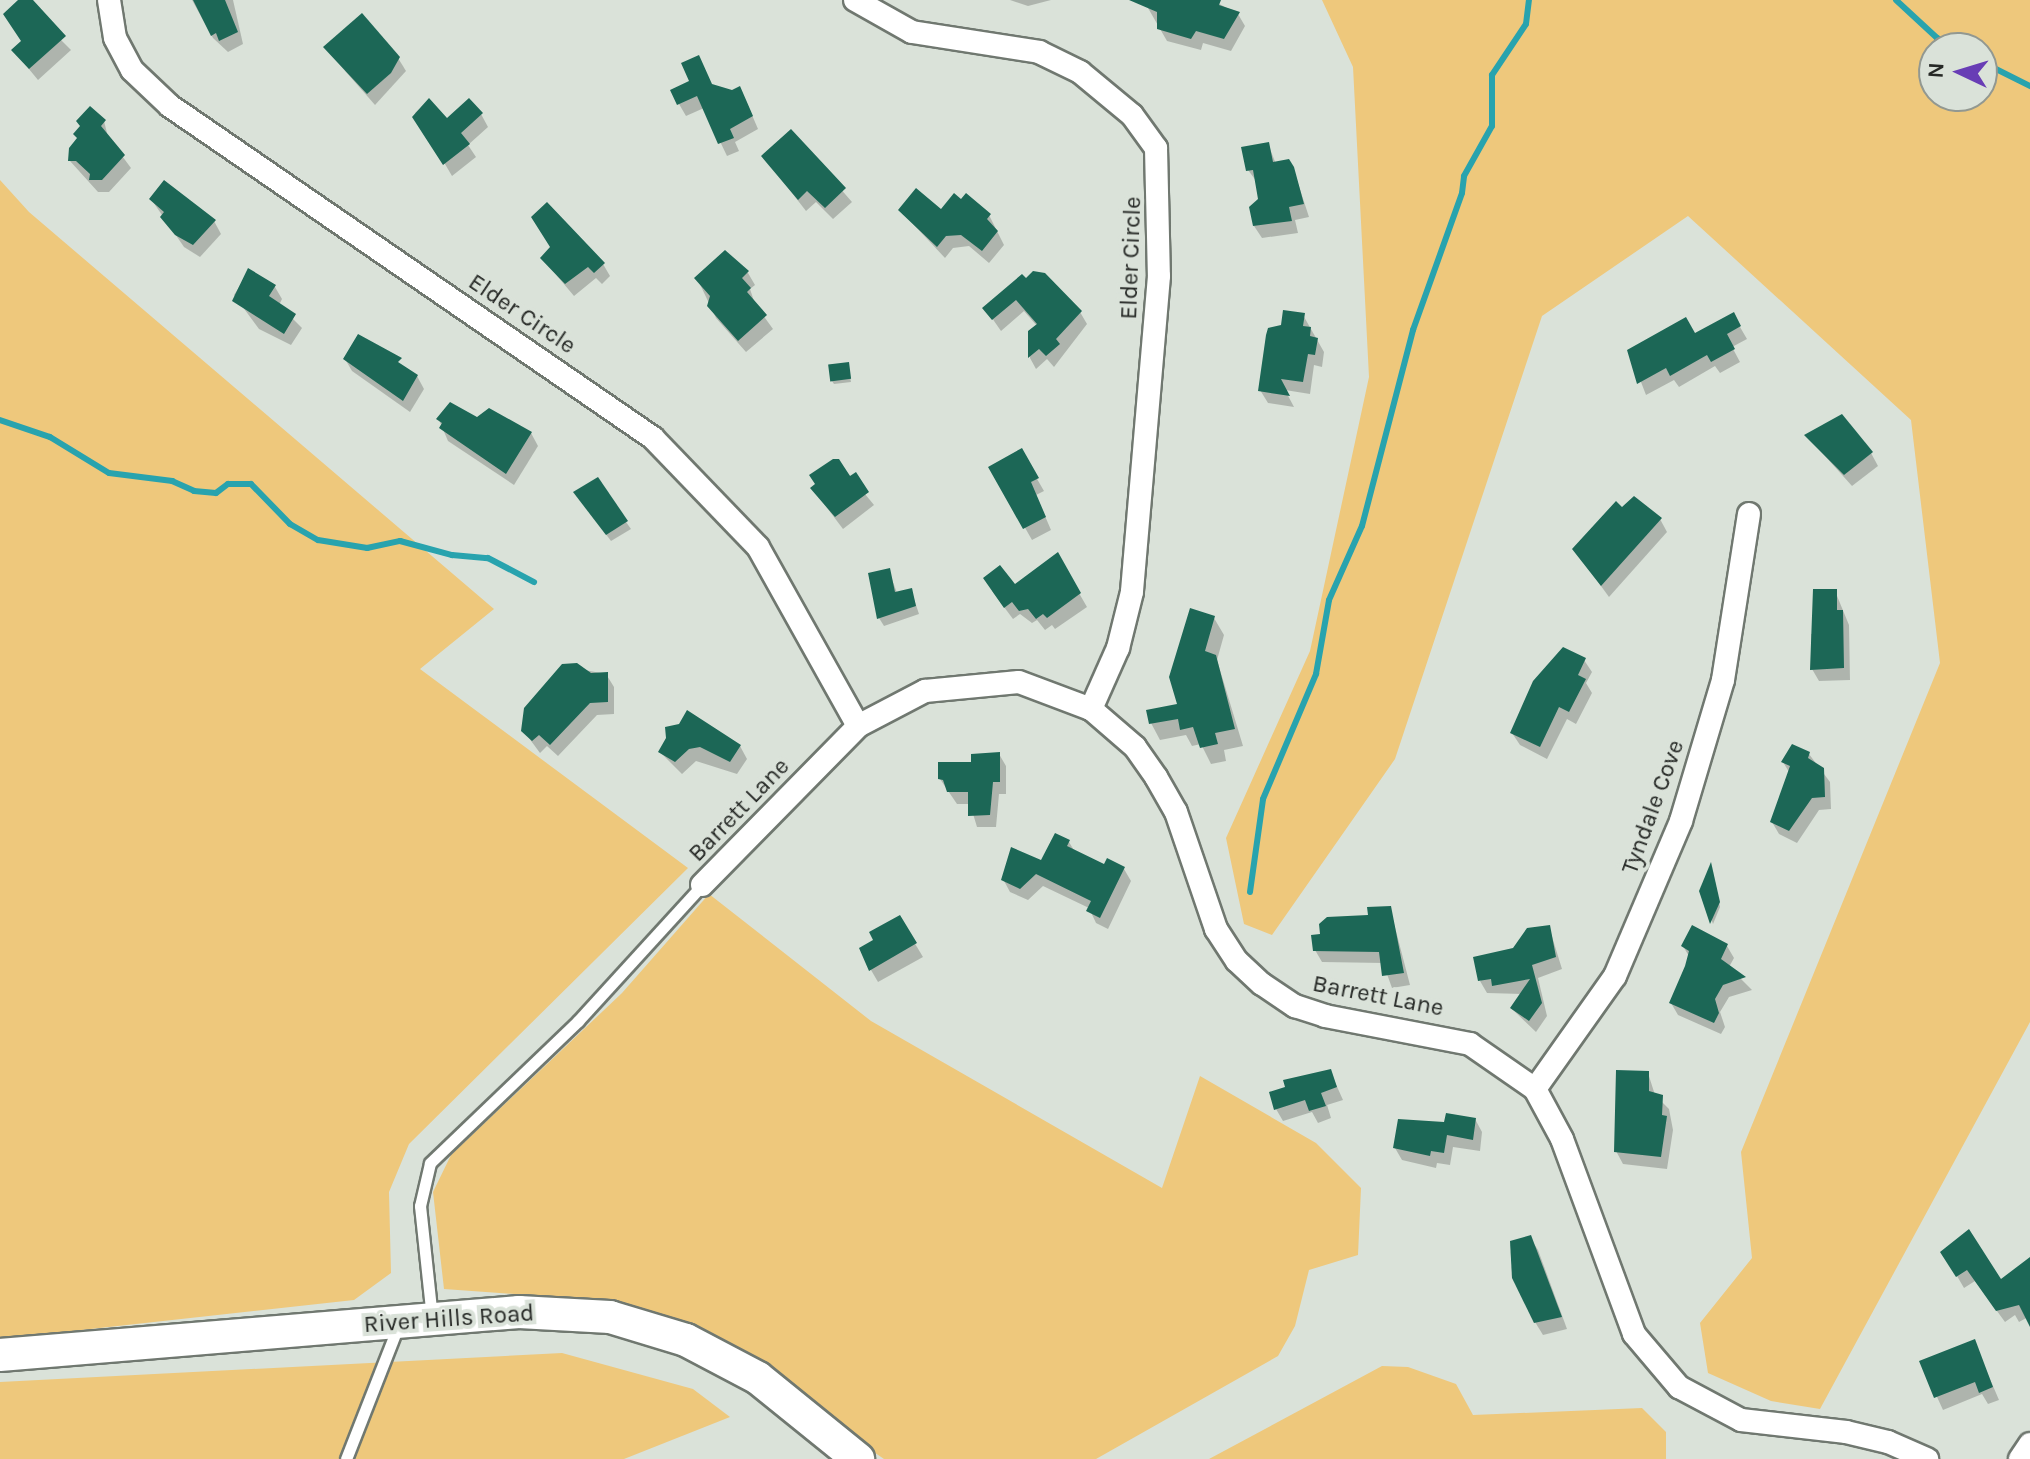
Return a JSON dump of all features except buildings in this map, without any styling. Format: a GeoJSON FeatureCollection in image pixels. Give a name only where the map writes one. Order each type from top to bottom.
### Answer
{"type":"FeatureCollection","features":[{"type":"Feature","properties":{"kind":"street","name":"Elder Circle"},"geometry":{"type":"LineString","coordinates":[[109,0],[115,38],[132,70],[170,106],[653,438],[758,547],[858,726]]}},
{"type":"Feature","properties":{"kind":"street","name":"Elder Circle"},"geometry":{"type":"LineString","coordinates":[[855,0],[912,32],[1039,52],[1080,72],[1132,115],[1156,148],[1159,276],[1132,592],[1118,648],[1091,709]]}},
{"type":"Feature","properties":{"kind":"street","name":"Tyndale Cove"},"geometry":{"type":"LineString","coordinates":[[1535,1089],[1615,976],[1681,821],[1723,680],[1749,514]]}},
{"type":"Feature","properties":{"kind":"street","name":"Barrett Lane"},"geometry":{"type":"LineString","coordinates":[[702,885],[858,726],[925,691],[966,684],[1019,682],[1091,709],[1135,747],[1156,777],[1176,812],[1216,929],[1237,961],[1262,984],[1295,1006],[1325,1016],[1470,1044],[1535,1089],[1562,1139],[1634,1334],[1679,1387],[1741,1420],[1846,1432],[1888,1442],[1927,1459]]}},
{"type":"Feature","properties":{"kind":"street","name":"River Hills Road"},"geometry":{"type":"LineString","coordinates":[[0,1355],[432,1319],[568,1313],[649,1327],[758,1378],[858,1459]]}},
{"type":"Feature","properties":{"kind":"street"},"geometry":{"type":"LineString","coordinates":[[2020,1459],[2030,1444]]}},
{"type":"Feature","properties":{"kind":"lane"},"geometry":{"type":"LineString","coordinates":[[432,1319],[420,1206],[430,1163],[578,1021],[702,885]]}},
{"type":"Feature","properties":{"kind":"lane"},"geometry":{"type":"LineString","coordinates":[[346,1459],[399,1322]]}},
{"type":"Feature","properties":{"kind":"shaded area"},"geometry":{"type":"Polygon","coordinates":[[[1322,0],[2030,0],[2030,1022],[1820,1409],[1771,1401],[1708,1373],[1700,1323],[1752,1258],[1741,1152],[1940,663],[1911,420],[1688,216],[1542,316],[1395,759],[1272,935],[1244,924],[1226,838],[1310,651],[1369,377],[1353,67],[1322,0]]]}},
{"type":"Feature","properties":{"kind":"shaded area"},"geometry":{"type":"Polygon","coordinates":[[[0,180],[29,212],[494,609],[420,669],[688,868],[409,1144],[389,1192],[391,1273],[354,1300],[0,1339],[0,180]]]}},
{"type":"Feature","properties":{"kind":"shaded area"},"geometry":{"type":"Polygon","coordinates":[[[709,894],[871,1021],[1162,1188],[1200,1076],[1316,1143],[1361,1188],[1358,1255],[1309,1270],[1295,1326],[1278,1356],[1096,1459],[884,1459],[686,1324],[599,1300],[444,1289],[433,1192],[451,1155],[622,993],[709,894]]]}},
{"type":"Feature","properties":{"kind":"shaded area"},"geometry":{"type":"Polygon","coordinates":[[[562,1353],[693,1389],[730,1417],[624,1459],[0,1459],[0,1382],[562,1353]]]}},
{"type":"Feature","properties":{"kind":"shaded area"},"geometry":{"type":"Polygon","coordinates":[[[1382,1366],[1408,1367],[1456,1384],[1473,1415],[1642,1408],[1666,1432],[1666,1459],[1209,1459],[1382,1366]]]}},
{"type":"Feature","properties":{"kind":"waterway"},"geometry":{"type":"LineString","coordinates":[[1250,892],[1263,799],[1316,674],[1329,600],[1362,526],[1413,330],[1462,193],[1464,176],[1492,126],[1492,75],[1526,24],[1529,0]]}},
{"type":"Feature","properties":{"kind":"waterway"},"geometry":{"type":"LineString","coordinates":[[1896,0],[1931,32]]}},
{"type":"Feature","properties":{"kind":"waterway"},"geometry":{"type":"LineString","coordinates":[[1998,70],[2030,86]]}},
{"type":"Feature","properties":{"kind":"waterway"},"geometry":{"type":"LineString","coordinates":[[0,420],[50,437],[109,473],[172,481],[194,491],[216,493],[228,484],[251,484],[290,524],[318,540],[367,548],[400,541],[452,555],[488,558],[534,582]]}}]}
